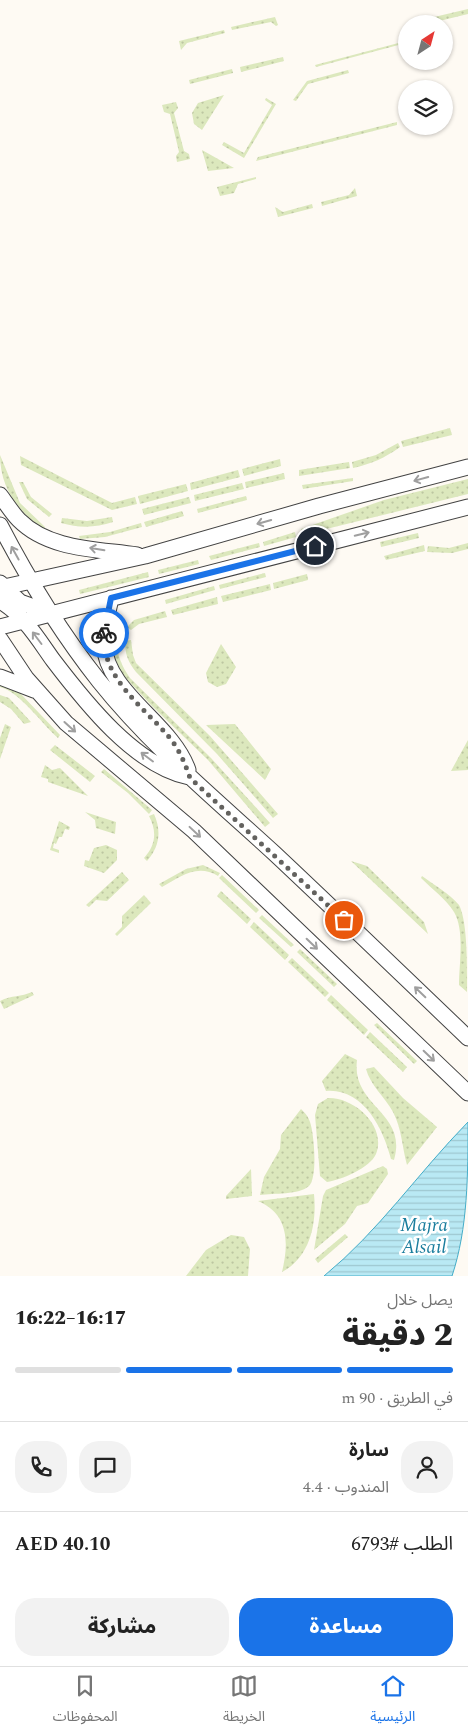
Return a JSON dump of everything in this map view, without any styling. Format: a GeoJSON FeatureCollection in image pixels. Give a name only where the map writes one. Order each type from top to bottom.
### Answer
{"type":"FeatureCollection","features":[{"type":"Feature","properties":{"kind":"street"},"geometry":{"type":"LineString","coordinates":[[1,590],[31,581],[145,556],[468,467]]}},
{"type":"Feature","properties":{"kind":"street"},"geometry":{"type":"LineString","coordinates":[[0,495],[19,520],[45,538],[68,544],[145,556]]}},
{"type":"Feature","properties":{"kind":"street"},"geometry":{"type":"LineString","coordinates":[[0,627],[468,507]]}},
{"type":"Feature","properties":{"kind":"street"},"geometry":{"type":"LineString","coordinates":[[0,525],[31,581],[100,682],[190,778],[274,853],[468,1038]]}},
{"type":"Feature","properties":{"kind":"street"},"geometry":{"type":"LineString","coordinates":[[1,590],[30,607],[52,613]]}},
{"type":"Feature","properties":{"kind":"street"},"geometry":{"type":"LineString","coordinates":[[1,590],[78,691],[116,731],[164,769],[190,778]]}},
{"type":"Feature","properties":{"kind":"street"},"geometry":{"type":"LineString","coordinates":[[111,598],[104,635],[108,662],[118,682],[170,738],[186,763],[190,778]]}},
{"type":"Feature","properties":{"kind":"street"},"geometry":{"type":"LineString","coordinates":[[0,639],[37,692],[66,724],[194,831],[468,1093]]}},
{"type":"Feature","properties":{"kind":"street"},"geometry":{"type":"LineString","coordinates":[[0,677],[37,692]]}},
{"type":"Feature","properties":{"kind":"green space"},"geometry":{"type":"Polygon","coordinates":[[[468,9],[468,14],[453,18],[453,15],[443,15],[468,9]]]}},
{"type":"Feature","properties":{"kind":"green space"},"geometry":{"type":"Polygon","coordinates":[[[275,17],[278,25],[276,26],[271,22],[232,30],[231,27],[275,17]]]}},
{"type":"Feature","properties":{"kind":"green space"},"geometry":{"type":"Polygon","coordinates":[[[224,30],[225,33],[187,43],[181,50],[179,41],[224,30]]]}},
{"type":"Feature","properties":{"kind":"green space"},"geometry":{"type":"Polygon","coordinates":[[[398,43],[398,45],[316,67],[315,65],[398,43]]]}},
{"type":"Feature","properties":{"kind":"green space"},"geometry":{"type":"Polygon","coordinates":[[[283,57],[284,61],[241,72],[240,67],[283,57]]]}},
{"type":"Feature","properties":{"kind":"green space"},"geometry":{"type":"Polygon","coordinates":[[[232,69],[233,73],[190,84],[189,80],[232,69]]]}},
{"type":"Feature","properties":{"kind":"green space"},"geometry":{"type":"Polygon","coordinates":[[[348,70],[349,73],[308,84],[296,101],[293,100],[307,81],[348,70]]]}},
{"type":"Feature","properties":{"kind":"green space"},"geometry":{"type":"Polygon","coordinates":[[[224,95],[202,130],[194,124],[192,113],[198,103],[224,95]]]}},
{"type":"Feature","properties":{"kind":"green space"},"geometry":{"type":"Polygon","coordinates":[[[266,98],[276,104],[244,158],[222,145],[224,142],[244,153],[272,105],[265,100],[266,98]]]}},
{"type":"Feature","properties":{"kind":"green space"},"geometry":{"type":"Polygon","coordinates":[[[176,102],[178,108],[174,113],[184,151],[189,154],[190,159],[177,162],[176,156],[179,152],[170,114],[164,112],[162,105],[176,102]]]}},
{"type":"Feature","properties":{"kind":"green space"},"geometry":{"type":"Polygon","coordinates":[[[397,122],[397,125],[256,161],[258,157],[397,122]]]}},
{"type":"Feature","properties":{"kind":"green space"},"geometry":{"type":"Polygon","coordinates":[[[202,150],[234,168],[208,171],[202,150]]]}},
{"type":"Feature","properties":{"kind":"green space"},"geometry":{"type":"Polygon","coordinates":[[[256,177],[256,179],[238,184],[234,193],[220,196],[217,187],[256,177]]]}},
{"type":"Feature","properties":{"kind":"green space"},"geometry":{"type":"Polygon","coordinates":[[[355,188],[357,196],[322,206],[321,202],[349,195],[355,188]]]}},
{"type":"Feature","properties":{"kind":"green space"},"geometry":{"type":"Polygon","coordinates":[[[312,204],[313,208],[278,217],[275,207],[283,212],[312,204]]]}},
{"type":"Feature","properties":{"kind":"green space"},"geometry":{"type":"Polygon","coordinates":[[[450,428],[452,435],[403,447],[401,441],[450,428]]]}},
{"type":"Feature","properties":{"kind":"green space"},"geometry":{"type":"Polygon","coordinates":[[[398,443],[400,447],[389,454],[353,468],[352,462],[376,455],[398,443]]]}},
{"type":"Feature","properties":{"kind":"green space"},"geometry":{"type":"Polygon","coordinates":[[[0,455],[20,503],[45,527],[44,529],[26,515],[12,498],[3,478],[0,455]]]}},
{"type":"Feature","properties":{"kind":"green space"},"geometry":{"type":"Polygon","coordinates":[[[20,456],[112,503],[135,497],[137,504],[112,510],[21,465],[20,456]]]}},
{"type":"Feature","properties":{"kind":"green space"},"geometry":{"type":"Polygon","coordinates":[[[280,459],[281,466],[244,476],[242,469],[280,459]]]}},
{"type":"Feature","properties":{"kind":"green space"},"geometry":{"type":"Polygon","coordinates":[[[349,462],[350,468],[299,476],[299,470],[349,462]]]}},
{"type":"Feature","properties":{"kind":"green space"},"geometry":{"type":"Polygon","coordinates":[[[238,470],[240,477],[191,490],[190,483],[238,470]]]}},
{"type":"Feature","properties":{"kind":"green space"},"geometry":{"type":"Polygon","coordinates":[[[284,473],[285,479],[246,488],[245,482],[284,473]]]}},
{"type":"Feature","properties":{"kind":"green space"},"geometry":{"type":"Polygon","coordinates":[[[353,478],[353,481],[303,489],[302,485],[353,478]]]}},
{"type":"Feature","properties":{"kind":"green space"},"geometry":{"type":"Polygon","coordinates":[[[468,479],[468,494],[302,535],[301,529],[384,500],[468,479]]]}},
{"type":"Feature","properties":{"kind":"green space"},"geometry":{"type":"Polygon","coordinates":[[[19,482],[23,482],[31,497],[52,514],[49,517],[27,499],[19,482]]]}},
{"type":"Feature","properties":{"kind":"green space"},"geometry":{"type":"Polygon","coordinates":[[[242,483],[244,489],[195,501],[194,495],[242,483]]]}},
{"type":"Feature","properties":{"kind":"green space"},"geometry":{"type":"Polygon","coordinates":[[[186,484],[188,491],[140,504],[138,496],[186,484]]]}},
{"type":"Feature","properties":{"kind":"green space"},"geometry":{"type":"Polygon","coordinates":[[[246,496],[247,500],[198,513],[197,509],[246,496]]]}},
{"type":"Feature","properties":{"kind":"green space"},"geometry":{"type":"Polygon","coordinates":[[[189,497],[191,503],[144,515],[142,509],[189,497]]]}},
{"type":"Feature","properties":{"kind":"green space"},"geometry":{"type":"Polygon","coordinates":[[[182,511],[184,516],[146,527],[144,522],[182,511]]]}},
{"type":"Feature","properties":{"kind":"green space"},"geometry":{"type":"Polygon","coordinates":[[[112,517],[113,522],[93,526],[74,526],[61,523],[62,518],[87,521],[112,517]]]}},
{"type":"Feature","properties":{"kind":"green space"},"geometry":{"type":"Polygon","coordinates":[[[141,523],[142,527],[105,537],[80,539],[79,536],[110,532],[141,523]]]}},
{"type":"Feature","properties":{"kind":"green space"},"geometry":{"type":"Polygon","coordinates":[[[295,532],[296,537],[264,546],[263,542],[295,532]]]}},
{"type":"Feature","properties":{"kind":"green space"},"geometry":{"type":"Polygon","coordinates":[[[418,533],[419,538],[381,547],[380,542],[418,533]]]}},
{"type":"Feature","properties":{"kind":"green space"},"geometry":{"type":"Polygon","coordinates":[[[259,543],[260,547],[211,560],[209,556],[259,543]]]}},
{"type":"Feature","properties":{"kind":"green space"},"geometry":{"type":"Polygon","coordinates":[[[468,543],[468,549],[452,553],[427,552],[428,546],[449,548],[468,543]]]}},
{"type":"Feature","properties":{"kind":"green space"},"geometry":{"type":"Polygon","coordinates":[[[424,545],[425,551],[386,560],[384,556],[424,545]]]}},
{"type":"Feature","properties":{"kind":"green space"},"geometry":{"type":"Polygon","coordinates":[[[198,560],[199,564],[159,574],[158,570],[198,560]]]}},
{"type":"Feature","properties":{"kind":"green space"},"geometry":{"type":"Polygon","coordinates":[[[148,572],[149,577],[80,594],[79,590],[148,572]]]}},
{"type":"Feature","properties":{"kind":"green space"},"geometry":{"type":"Polygon","coordinates":[[[265,573],[266,577],[220,589],[219,585],[265,573]]]}},
{"type":"Feature","properties":{"kind":"green space"},"geometry":{"type":"Polygon","coordinates":[[[307,574],[308,580],[274,589],[273,583],[307,574]]]}},
{"type":"Feature","properties":{"kind":"green space"},"geometry":{"type":"Polygon","coordinates":[[[270,584],[271,590],[223,602],[221,596],[270,584]]]}},
{"type":"Feature","properties":{"kind":"green space"},"geometry":{"type":"Polygon","coordinates":[[[214,586],[215,590],[166,604],[165,600],[214,586]]]}},
{"type":"Feature","properties":{"kind":"green space"},"geometry":{"type":"Polygon","coordinates":[[[217,597],[218,604],[173,615],[171,610],[217,597]]]}},
{"type":"Feature","properties":{"kind":"green space"},"geometry":{"type":"Polygon","coordinates":[[[165,611],[167,617],[139,624],[131,630],[127,627],[134,620],[165,611]]]}},
{"type":"Feature","properties":{"kind":"green space"},"geometry":{"type":"Polygon","coordinates":[[[114,637],[117,637],[120,659],[130,678],[211,758],[270,823],[265,827],[208,760],[121,673],[114,655],[114,637]]]}},
{"type":"Feature","properties":{"kind":"green space"},"geometry":{"type":"Polygon","coordinates":[[[131,640],[136,663],[210,736],[278,814],[273,818],[217,754],[136,672],[126,654],[125,641],[131,640]]]}},
{"type":"Feature","properties":{"kind":"green space"},"geometry":{"type":"Polygon","coordinates":[[[221,644],[236,667],[226,684],[217,687],[208,682],[206,673],[221,644]]]}},
{"type":"Feature","properties":{"kind":"green space"},"geometry":{"type":"Polygon","coordinates":[[[0,684],[15,689],[20,693],[60,735],[58,738],[23,701],[8,690],[0,687],[0,684]]]}},
{"type":"Feature","properties":{"kind":"green space"},"geometry":{"type":"Polygon","coordinates":[[[0,695],[9,698],[31,722],[24,724],[11,709],[0,702],[0,695]]]}},
{"type":"Feature","properties":{"kind":"green space"},"geometry":{"type":"Polygon","coordinates":[[[5,724],[11,727],[0,759],[0,738],[5,724]]]}},
{"type":"Feature","properties":{"kind":"green space"},"geometry":{"type":"Polygon","coordinates":[[[235,724],[271,769],[265,780],[206,725],[235,724]]]}},
{"type":"Feature","properties":{"kind":"green space"},"geometry":{"type":"Polygon","coordinates":[[[468,740],[468,770],[451,771],[468,740]]]}},
{"type":"Feature","properties":{"kind":"green space"},"geometry":{"type":"Polygon","coordinates":[[[55,745],[95,776],[90,782],[50,750],[55,745]]]}},
{"type":"Feature","properties":{"kind":"green space"},"geometry":{"type":"Polygon","coordinates":[[[45,765],[52,770],[60,768],[88,796],[48,782],[48,779],[41,777],[45,765]]]}},
{"type":"Feature","properties":{"kind":"green space"},"geometry":{"type":"Polygon","coordinates":[[[104,769],[152,810],[149,814],[128,793],[101,772],[104,769]]]}},
{"type":"Feature","properties":{"kind":"green space"},"geometry":{"type":"Polygon","coordinates":[[[85,812],[116,822],[115,834],[96,828],[95,820],[85,812]]]}},
{"type":"Feature","properties":{"kind":"green space"},"geometry":{"type":"Polygon","coordinates":[[[154,814],[158,827],[158,839],[157,845],[147,861],[144,858],[151,848],[154,838],[152,822],[149,816],[154,814]]]}},
{"type":"Feature","properties":{"kind":"green space"},"geometry":{"type":"Polygon","coordinates":[[[59,821],[70,827],[69,830],[65,829],[62,837],[59,837],[56,844],[54,843],[53,848],[59,850],[59,853],[50,850],[59,821]]]}},
{"type":"Feature","properties":{"kind":"green space"},"geometry":{"type":"Polygon","coordinates":[[[106,845],[117,850],[117,860],[104,873],[84,866],[85,860],[89,861],[94,848],[106,845]]]}},
{"type":"Feature","properties":{"kind":"green space"},"geometry":{"type":"Polygon","coordinates":[[[351,861],[367,866],[424,922],[428,934],[351,861]]]}},
{"type":"Feature","properties":{"kind":"green space"},"geometry":{"type":"Polygon","coordinates":[[[203,865],[220,873],[218,876],[210,872],[196,871],[162,887],[159,884],[186,869],[203,865]]]}},
{"type":"Feature","properties":{"kind":"green space"},"geometry":{"type":"Polygon","coordinates":[[[122,872],[129,880],[107,901],[96,900],[89,907],[86,905],[122,872]]]}},
{"type":"Feature","properties":{"kind":"green space"},"geometry":{"type":"Polygon","coordinates":[[[222,875],[259,910],[256,913],[219,878],[222,875]]]}},
{"type":"Feature","properties":{"kind":"green space"},"geometry":{"type":"Polygon","coordinates":[[[422,876],[459,905],[464,923],[467,992],[459,985],[461,947],[459,928],[454,912],[443,898],[421,878],[422,876]]]}},
{"type":"Feature","properties":{"kind":"green space"},"geometry":{"type":"Polygon","coordinates":[[[221,891],[251,919],[247,924],[217,896],[221,891]]]}},
{"type":"Feature","properties":{"kind":"green space"},"geometry":{"type":"Polygon","coordinates":[[[144,895],[151,903],[117,936],[115,934],[122,927],[122,916],[144,895]]]}},
{"type":"Feature","properties":{"kind":"green space"},"geometry":{"type":"Polygon","coordinates":[[[262,915],[294,945],[291,947],[259,918],[262,915]]]}},
{"type":"Feature","properties":{"kind":"green space"},"geometry":{"type":"Polygon","coordinates":[[[254,922],[289,955],[285,960],[250,927],[254,922]]]}},
{"type":"Feature","properties":{"kind":"green space"},"geometry":{"type":"Polygon","coordinates":[[[300,949],[337,984],[334,987],[297,952],[300,949]]]}},
{"type":"Feature","properties":{"kind":"green space"},"geometry":{"type":"Polygon","coordinates":[[[292,958],[329,993],[325,997],[288,962],[292,958]]]}},
{"type":"Feature","properties":{"kind":"green space"},"geometry":{"type":"Polygon","coordinates":[[[32,992],[34,995],[4,1009],[0,1001],[24,995],[32,992]]]}},
{"type":"Feature","properties":{"kind":"green space"},"geometry":{"type":"Polygon","coordinates":[[[331,995],[368,1030],[364,1035],[327,1000],[331,995]]]}},
{"type":"Feature","properties":{"kind":"green space"},"geometry":{"type":"Polygon","coordinates":[[[377,1023],[417,1061],[414,1064],[374,1025],[377,1023]]]}},
{"type":"Feature","properties":{"kind":"green space"},"geometry":{"type":"Polygon","coordinates":[[[370,1032],[407,1067],[403,1072],[366,1037],[370,1032]]]}},
{"type":"Feature","properties":{"kind":"green space"},"geometry":{"type":"Polygon","coordinates":[[[345,1054],[357,1060],[357,1076],[362,1089],[387,1120],[393,1131],[396,1144],[394,1160],[391,1159],[377,1123],[361,1103],[351,1096],[339,1092],[326,1091],[322,1081],[345,1054]]]}},
{"type":"Feature","properties":{"kind":"green space"},"geometry":{"type":"Polygon","coordinates":[[[374,1067],[403,1098],[437,1127],[407,1165],[396,1118],[366,1069],[374,1067]]]}},
{"type":"Feature","properties":{"kind":"green space"},"geometry":{"type":"Polygon","coordinates":[[[328,1098],[348,1102],[366,1115],[377,1133],[378,1144],[376,1154],[368,1164],[347,1176],[327,1182],[320,1176],[315,1115],[318,1104],[328,1098]]]}},
{"type":"Feature","properties":{"kind":"green space"},"geometry":{"type":"Polygon","coordinates":[[[301,1109],[309,1120],[313,1135],[314,1174],[312,1181],[309,1186],[299,1191],[260,1195],[264,1177],[280,1149],[281,1135],[301,1109]]]}},
{"type":"Feature","properties":{"kind":"green space"},"geometry":{"type":"Polygon","coordinates":[[[383,1166],[387,1169],[388,1174],[368,1203],[357,1206],[345,1224],[314,1250],[323,1196],[326,1190],[383,1166]]]}},
{"type":"Feature","properties":{"kind":"green space"},"geometry":{"type":"Polygon","coordinates":[[[251,1169],[252,1196],[226,1199],[226,1196],[251,1169]]]}},
{"type":"Feature","properties":{"kind":"green space"},"geometry":{"type":"Polygon","coordinates":[[[314,1194],[314,1217],[310,1239],[299,1258],[292,1266],[282,1272],[286,1250],[284,1230],[276,1214],[258,1201],[314,1194]]]}},
{"type":"Feature","properties":{"kind":"green space"},"geometry":{"type":"Polygon","coordinates":[[[345,1234],[348,1237],[318,1263],[315,1259],[345,1234]]]}},
{"type":"Feature","properties":{"kind":"green space"},"geometry":{"type":"Polygon","coordinates":[[[231,1235],[244,1237],[250,1249],[248,1276],[186,1276],[206,1250],[231,1235]]]}},
{"type":"Feature","properties":{"kind":"water","name":"Majra Alsail"},"geometry":{"type":"Polygon","coordinates":[[[468,1122],[464,1220],[452,1276],[324,1276],[344,1259],[381,1221],[468,1122]]]}},
{"type":"Feature","properties":{"kind":"way so far"},"geometry":{"type":"LineString","coordinates":[[104,633],[105,654],[112,672],[118,682],[170,738],[186,763],[190,778],[274,853],[344,920]]}},
{"type":"Feature","properties":{"kind":"route"},"geometry":{"type":"LineString","coordinates":[[104,633],[111,598],[315,546]]}}]}
